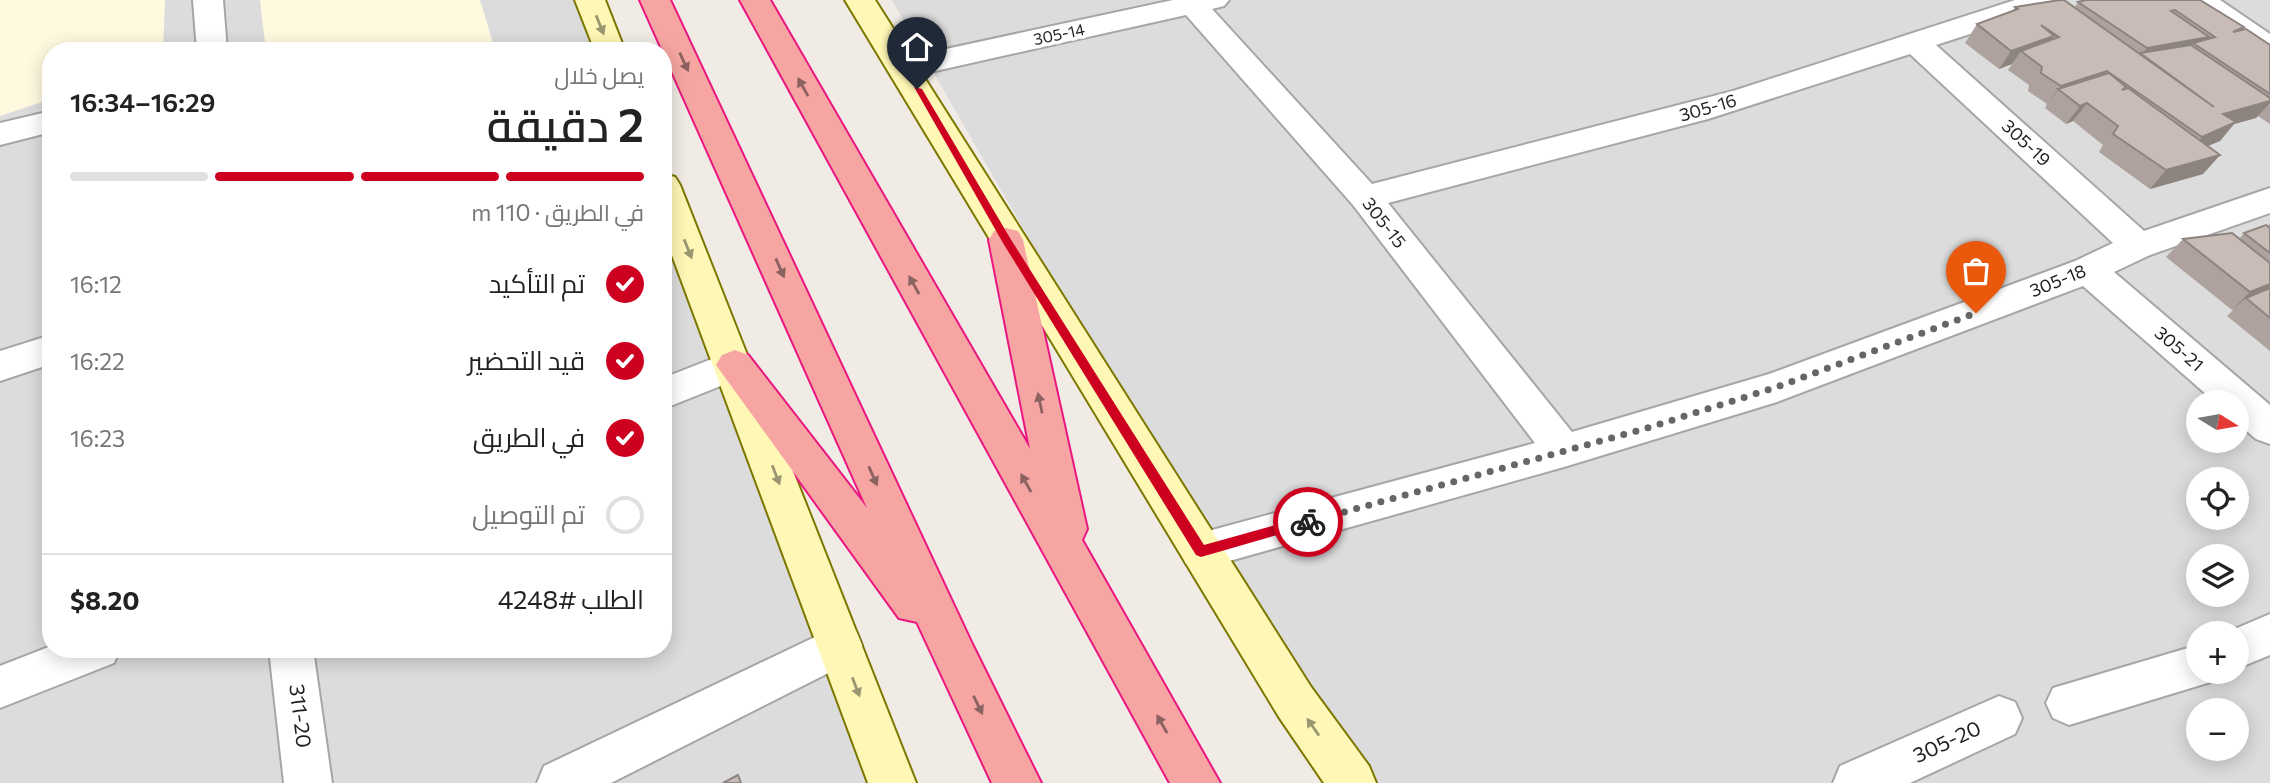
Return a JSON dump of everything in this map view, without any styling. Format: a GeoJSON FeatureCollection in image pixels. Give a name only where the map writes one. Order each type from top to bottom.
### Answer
{"type":"FeatureCollection","features":[{"type":"Feature","properties":{"kind":"highway"},"geometry":{"type":"LineString","coordinates":[[655,0],[956,659],[1017,783]]}},
{"type":"Feature","properties":{"kind":"highway"},"geometry":{"type":"LineString","coordinates":[[755,0],[1196,783]]}},
{"type":"Feature","properties":{"kind":"highway"},"geometry":{"type":"LineString","coordinates":[[1006,240],[1073,566]]}},
{"type":"Feature","properties":{"kind":"highway"},"geometry":{"type":"LineString","coordinates":[[735,365],[956,659]]}},
{"type":"Feature","properties":{"kind":"main road"},"geometry":{"type":"LineString","coordinates":[[590,0],[606,42]]}},
{"type":"Feature","properties":{"kind":"main road"},"geometry":{"type":"LineString","coordinates":[[860,0],[1294,702],[1352,783]]}},
{"type":"Feature","properties":{"kind":"main road"},"geometry":{"type":"LineString","coordinates":[[672,208],[735,365],[892,783]]}},
{"type":"Feature","properties":{"kind":"street"},"geometry":{"type":"LineString","coordinates":[[208,0],[211,42]]}},
{"type":"Feature","properties":{"kind":"street"},"geometry":{"type":"LineString","coordinates":[[2201,0],[2270,48]]}},
{"type":"Feature","properties":{"kind":"street","name":"305-14"},"geometry":{"type":"LineString","coordinates":[[904,68],[1198,2]]}},
{"type":"Feature","properties":{"kind":"street","name":"305-15"},"geometry":{"type":"LineString","coordinates":[[1198,2],[1365,197],[1564,451]]}},
{"type":"Feature","properties":{"kind":"street","name":"305-16"},"geometry":{"type":"LineString","coordinates":[[1365,197],[1605,137],[1720,105],[2024,3]]}},
{"type":"Feature","properties":{"kind":"street","name":"305-19"},"geometry":{"type":"LineString","coordinates":[[1914,41],[2138,246]]}},
{"type":"Feature","properties":{"kind":"street"},"geometry":{"type":"LineString","coordinates":[[0,134],[42,123]]}},
{"type":"Feature","properties":{"kind":"street","name":"305-18"},"geometry":{"type":"LineString","coordinates":[[1201,551],[1564,451],[1777,387],[2088,270],[2138,246],[2270,200]]}},
{"type":"Feature","properties":{"kind":"street","name":"305-21"},"geometry":{"type":"LineString","coordinates":[[2088,270],[2270,428]]}},
{"type":"Feature","properties":{"kind":"street"},"geometry":{"type":"LineString","coordinates":[[0,366],[42,352]]}},
{"type":"Feature","properties":{"kind":"street"},"geometry":{"type":"LineString","coordinates":[[672,390],[735,365]]}},
{"type":"Feature","properties":{"kind":"street"},"geometry":{"type":"LineString","coordinates":[[2249,643],[2270,634]]}},
{"type":"Feature","properties":{"kind":"street"},"geometry":{"type":"LineString","coordinates":[[561,783],[840,645]]}},
{"type":"Feature","properties":{"kind":"street"},"geometry":{"type":"LineString","coordinates":[[0,687],[75,658]]}},
{"type":"Feature","properties":{"kind":"street","name":"311-20"},"geometry":{"type":"LineString","coordinates":[[292,658],[308,783]]}},
{"type":"Feature","properties":{"kind":"street"},"geometry":{"type":"LineString","coordinates":[[2069,703],[2186,669]]}},
{"type":"Feature","properties":{"kind":"street","name":"305-20"},"geometry":{"type":"LineString","coordinates":[[1857,783],[1999,718]]}},
{"type":"Feature","properties":{"kind":"shaded area"},"geometry":{"type":"Polygon","coordinates":[[[0,0],[573,0],[592,42],[42,42],[42,658],[672,658],[672,223],[918,783],[0,783],[0,0]]]}},
{"type":"Feature","properties":{"kind":"shaded area"},"geometry":{"type":"Polygon","coordinates":[[[0,0],[165,0],[163,42],[42,42],[42,102],[0,116],[0,0]]]}},
{"type":"Feature","properties":{"kind":"shaded area"},"geometry":{"type":"Polygon","coordinates":[[[260,0],[480,0],[493,42],[265,42],[260,0]]]}},
{"type":"Feature","properties":{"kind":"shaded area"},"geometry":{"type":"Polygon","coordinates":[[[892,0],[2270,0],[2270,783],[1341,783],[892,0]]]}},
{"type":"Feature","properties":{"kind":"building"},"geometry":{"type":"Polygon","coordinates":[[[2064,0],[2214,107],[2140,53],[2191,45],[2270,98],[2270,101],[2223,114],[2236,122],[2202,137],[2107,71],[2061,86],[2041,73],[2042,67],[2021,51],[2059,37],[2041,25],[2054,36],[2011,51],[1977,24],[2018,9],[2015,7],[2064,0]]]}},
{"type":"Feature","properties":{"kind":"building"},"geometry":{"type":"Polygon","coordinates":[[[2200,0],[2244,27],[2233,32],[2246,29],[2270,45],[2270,94],[2193,43],[2215,37],[2175,10],[2171,11],[2209,37],[2147,48],[2078,2],[2200,0]]]}},
{"type":"Feature","properties":{"kind":"building"},"geometry":{"type":"Polygon","coordinates":[[[2109,73],[2126,87],[2122,90],[2128,88],[2220,155],[2166,170],[2113,134],[2118,126],[2087,103],[2080,106],[2058,89],[2109,73]]]}},
{"type":"Feature","properties":{"kind":"building"},"geometry":{"type":"Polygon","coordinates":[[[2266,225],[2270,228],[2270,253],[2244,233],[2266,225]]]}},
{"type":"Feature","properties":{"kind":"building"},"geometry":{"type":"Polygon","coordinates":[[[2232,233],[2270,263],[2270,284],[2250,292],[2183,239],[2232,233]]]}},
{"type":"Feature","properties":{"kind":"building"},"geometry":{"type":"Polygon","coordinates":[[[2270,288],[2270,318],[2246,298],[2270,288]]]}},
{"type":"Feature","properties":{"kind":"building"},"geometry":{"type":"Polygon","coordinates":[[[738,775],[741,783],[723,783],[738,775]]]}},
{"type":"Feature","properties":{"kind":"way so far"},"geometry":{"type":"LineString","coordinates":[[1308,522],[1644,429],[1777,387],[1976,313]]}},
{"type":"Feature","properties":{"kind":"route"},"geometry":{"type":"LineString","coordinates":[[917,89],[1006,240],[1201,551],[1308,522]]}}]}
